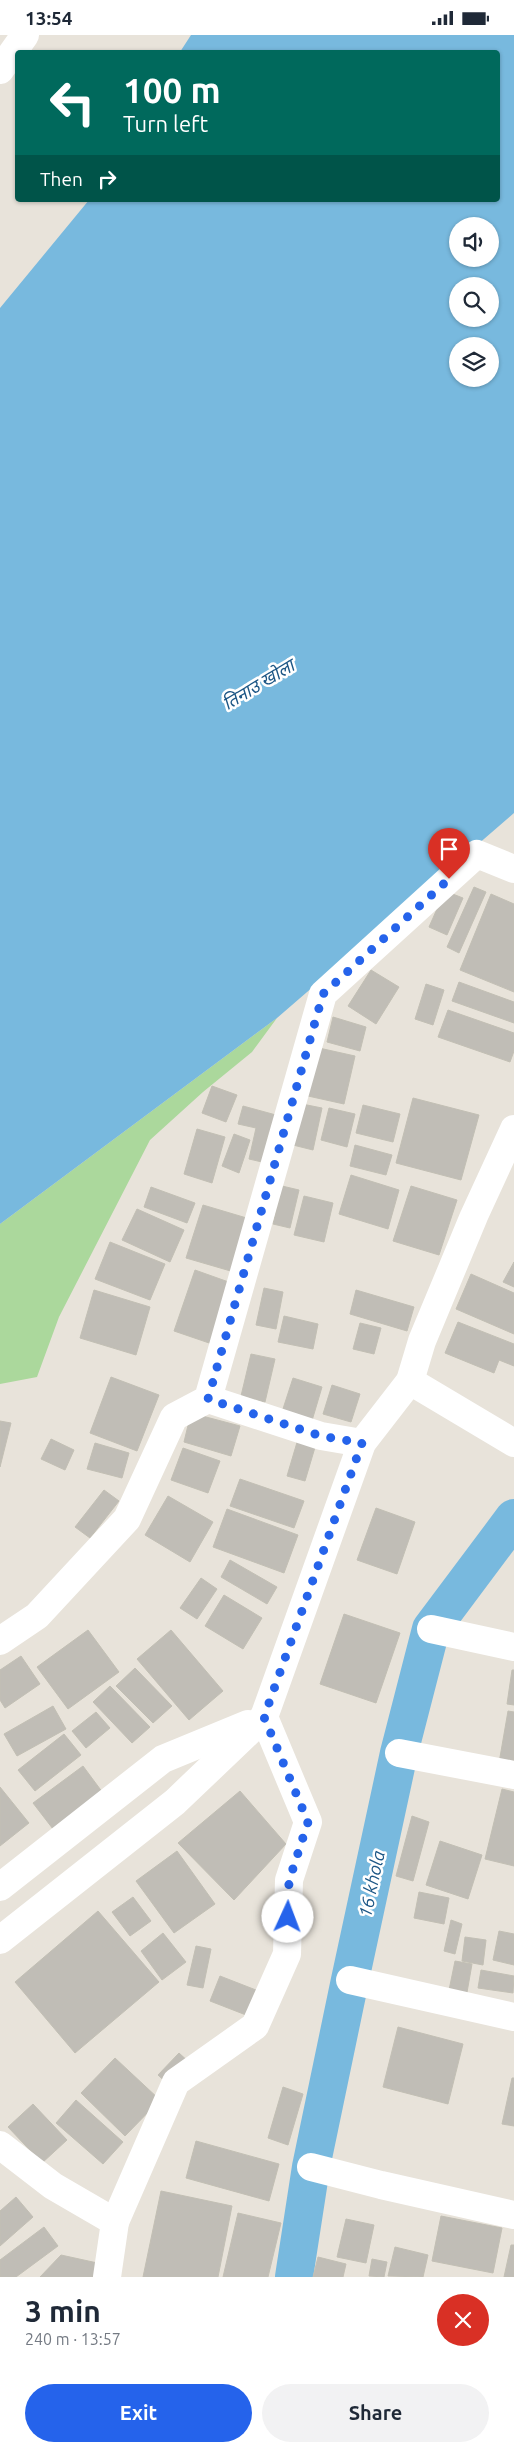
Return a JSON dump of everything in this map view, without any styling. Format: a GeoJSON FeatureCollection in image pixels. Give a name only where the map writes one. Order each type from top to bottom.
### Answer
{"type":"FeatureCollection","features":[{"type":"Feature","properties":{"kind":"street"},"geometry":{"type":"LineString","coordinates":[[0,70],[25,35]]}},
{"type":"Feature","properties":{"kind":"street"},"geometry":{"type":"LineString","coordinates":[[208,1399],[323,994],[477,853],[514,869]]}},
{"type":"Feature","properties":{"kind":"street"},"geometry":{"type":"LineString","coordinates":[[0,1940],[175,1802],[264,1717],[362,1443],[410,1381],[426,1332],[474,1215],[514,1129]]}},
{"type":"Feature","properties":{"kind":"street"},"geometry":{"type":"LineString","coordinates":[[410,1381],[514,1443]]}},
{"type":"Feature","properties":{"kind":"street"},"geometry":{"type":"LineString","coordinates":[[0,1641],[37,1616],[127,1519],[174,1417],[208,1399],[321,1436],[362,1443]]}},
{"type":"Feature","properties":{"kind":"street"},"geometry":{"type":"LineString","coordinates":[[431,1629],[514,1647]]}},
{"type":"Feature","properties":{"kind":"street"},"geometry":{"type":"LineString","coordinates":[[0,1887],[163,1759],[264,1717]]}},
{"type":"Feature","properties":{"kind":"street"},"geometry":{"type":"LineString","coordinates":[[107,2277],[115,2222],[176,2082],[255,2027],[286,1954],[289,1881],[308,1822],[264,1717]]}},
{"type":"Feature","properties":{"kind":"street"},"geometry":{"type":"LineString","coordinates":[[399,1753],[514,1775]]}},
{"type":"Feature","properties":{"kind":"street"},"geometry":{"type":"LineString","coordinates":[[350,1980],[514,2017]]}},
{"type":"Feature","properties":{"kind":"street"},"geometry":{"type":"LineString","coordinates":[[0,2145],[53,2186],[115,2222]]}},
{"type":"Feature","properties":{"kind":"street"},"geometry":{"type":"LineString","coordinates":[[311,2167],[514,2215]]}},
{"type":"Feature","properties":{"kind":"green space"},"geometry":{"type":"Polygon","coordinates":[[[277,1018],[252,1052],[203,1092],[150,1140],[59,1317],[37,1377],[0,1384],[0,1224],[277,1018]]]}},
{"type":"Feature","properties":{"kind":"water","name":"तिनाउ खोला"},"geometry":{"type":"Polygon","coordinates":[[[191,35],[514,35],[514,813],[277,1018],[0,1224],[0,308],[87,202],[500,202],[500,50],[181,50],[191,35]]]}},
{"type":"Feature","properties":{"kind":"building"},"geometry":{"type":"Polygon","coordinates":[[[474,887],[486,892],[459,953],[447,947],[474,887]]]}},
{"type":"Feature","properties":{"kind":"building"},"geometry":{"type":"Polygon","coordinates":[[[445,891],[463,898],[447,935],[429,927],[445,891]]]}},
{"type":"Feature","properties":{"kind":"building"},"geometry":{"type":"Polygon","coordinates":[[[491,894],[514,904],[514,992],[460,970],[491,894]]]}},
{"type":"Feature","properties":{"kind":"building"},"geometry":{"type":"Polygon","coordinates":[[[371,970],[399,987],[376,1024],[348,1006],[371,970]]]}},
{"type":"Feature","properties":{"kind":"building"},"geometry":{"type":"Polygon","coordinates":[[[459,982],[514,1002],[514,1023],[452,1001],[459,982]]]}},
{"type":"Feature","properties":{"kind":"building"},"geometry":{"type":"Polygon","coordinates":[[[426,984],[444,990],[433,1025],[415,1019],[426,984]]]}},
{"type":"Feature","properties":{"kind":"building"},"geometry":{"type":"Polygon","coordinates":[[[448,1010],[514,1033],[514,1051],[510,1062],[438,1037],[448,1010]]]}},
{"type":"Feature","properties":{"kind":"building"},"geometry":{"type":"Polygon","coordinates":[[[333,1017],[366,1027],[360,1051],[327,1042],[333,1017]]]}},
{"type":"Feature","properties":{"kind":"building"},"geometry":{"type":"Polygon","coordinates":[[[319,1048],[355,1056],[344,1104],[308,1096],[319,1048]]]}},
{"type":"Feature","properties":{"kind":"building"},"geometry":{"type":"Polygon","coordinates":[[[212,1086],[237,1095],[226,1122],[202,1113],[212,1086]]]}},
{"type":"Feature","properties":{"kind":"building"},"geometry":{"type":"Polygon","coordinates":[[[413,1098],[479,1115],[461,1180],[396,1163],[413,1098]]]}},
{"type":"Feature","properties":{"kind":"building"},"geometry":{"type":"Polygon","coordinates":[[[302,1104],[322,1108],[313,1150],[293,1145],[302,1104]]]}},
{"type":"Feature","properties":{"kind":"building"},"geometry":{"type":"Polygon","coordinates":[[[363,1105],[400,1114],[393,1142],[356,1133],[363,1105]]]}},
{"type":"Feature","properties":{"kind":"building"},"geometry":{"type":"Polygon","coordinates":[[[243,1106],[276,1115],[271,1133],[269,1132],[262,1162],[249,1159],[256,1128],[238,1124],[243,1106]]]}},
{"type":"Feature","properties":{"kind":"building"},"geometry":{"type":"Polygon","coordinates":[[[329,1108],[355,1114],[347,1147],[321,1140],[329,1108]]]}},
{"type":"Feature","properties":{"kind":"building"},"geometry":{"type":"Polygon","coordinates":[[[197,1129],[225,1137],[212,1183],[184,1174],[197,1129]]]}},
{"type":"Feature","properties":{"kind":"building"},"geometry":{"type":"Polygon","coordinates":[[[234,1134],[250,1140],[239,1173],[222,1166],[234,1134]]]}},
{"type":"Feature","properties":{"kind":"building"},"geometry":{"type":"Polygon","coordinates":[[[355,1145],[392,1155],[386,1175],[350,1166],[355,1145]]]}},
{"type":"Feature","properties":{"kind":"building"},"geometry":{"type":"Polygon","coordinates":[[[351,1175],[399,1190],[388,1229],[339,1214],[351,1175]]]}},
{"type":"Feature","properties":{"kind":"building"},"geometry":{"type":"Polygon","coordinates":[[[282,1186],[299,1190],[290,1228],[273,1224],[282,1186]]]}},
{"type":"Feature","properties":{"kind":"building"},"geometry":{"type":"Polygon","coordinates":[[[411,1186],[457,1200],[439,1255],[393,1241],[411,1186]]]}},
{"type":"Feature","properties":{"kind":"building"},"geometry":{"type":"Polygon","coordinates":[[[151,1187],[195,1203],[187,1223],[144,1207],[151,1187]]]}},
{"type":"Feature","properties":{"kind":"building"},"geometry":{"type":"Polygon","coordinates":[[[304,1196],[333,1203],[324,1242],[294,1235],[304,1196]]]}},
{"type":"Feature","properties":{"kind":"building"},"geometry":{"type":"Polygon","coordinates":[[[203,1205],[250,1219],[234,1272],[186,1258],[203,1205]]]}},
{"type":"Feature","properties":{"kind":"building"},"geometry":{"type":"Polygon","coordinates":[[[137,1209],[184,1230],[170,1262],[122,1240],[137,1209]]]}},
{"type":"Feature","properties":{"kind":"building"},"geometry":{"type":"Polygon","coordinates":[[[110,1242],[165,1264],[150,1300],[95,1279],[110,1242]]]}},
{"type":"Feature","properties":{"kind":"building"},"geometry":{"type":"Polygon","coordinates":[[[514,1262],[514,1287],[503,1282],[514,1262]]]}},
{"type":"Feature","properties":{"kind":"building"},"geometry":{"type":"Polygon","coordinates":[[[195,1270],[237,1285],[215,1345],[174,1331],[195,1270]]]}},
{"type":"Feature","properties":{"kind":"building"},"geometry":{"type":"Polygon","coordinates":[[[471,1274],[514,1293],[514,1334],[456,1309],[471,1274]]]}},
{"type":"Feature","properties":{"kind":"building"},"geometry":{"type":"Polygon","coordinates":[[[264,1288],[283,1292],[276,1329],[256,1325],[264,1288]]]}},
{"type":"Feature","properties":{"kind":"building"},"geometry":{"type":"Polygon","coordinates":[[[94,1290],[150,1307],[136,1355],[80,1338],[94,1290]]]}},
{"type":"Feature","properties":{"kind":"building"},"geometry":{"type":"Polygon","coordinates":[[[356,1290],[414,1307],[407,1331],[350,1314],[356,1290]]]}},
{"type":"Feature","properties":{"kind":"building"},"geometry":{"type":"Polygon","coordinates":[[[284,1316],[318,1324],[313,1349],[278,1342],[284,1316]]]}},
{"type":"Feature","properties":{"kind":"building"},"geometry":{"type":"Polygon","coordinates":[[[458,1322],[514,1344],[514,1366],[499,1360],[494,1373],[445,1353],[458,1322]]]}},
{"type":"Feature","properties":{"kind":"building"},"geometry":{"type":"Polygon","coordinates":[[[360,1323],[381,1328],[374,1354],[353,1349],[360,1323]]]}},
{"type":"Feature","properties":{"kind":"building"},"geometry":{"type":"Polygon","coordinates":[[[251,1354],[275,1359],[265,1402],[241,1396],[251,1354]]]}},
{"type":"Feature","properties":{"kind":"building"},"geometry":{"type":"Polygon","coordinates":[[[111,1377],[159,1395],[137,1451],[90,1433],[111,1377]]]}},
{"type":"Feature","properties":{"kind":"building"},"geometry":{"type":"Polygon","coordinates":[[[293,1378],[322,1387],[311,1424],[281,1415],[293,1378]]]}},
{"type":"Feature","properties":{"kind":"building"},"geometry":{"type":"Polygon","coordinates":[[[332,1385],[360,1394],[351,1422],[323,1414],[332,1385]]]}},
{"type":"Feature","properties":{"kind":"building"},"geometry":{"type":"Polygon","coordinates":[[[191,1413],[240,1426],[231,1456],[184,1442],[191,1413]]]}},
{"type":"Feature","properties":{"kind":"building"},"geometry":{"type":"Polygon","coordinates":[[[0,1421],[11,1423],[0,1467],[0,1421]]]}},
{"type":"Feature","properties":{"kind":"building"},"geometry":{"type":"Polygon","coordinates":[[[51,1439],[74,1450],[65,1470],[41,1459],[51,1439]]]}},
{"type":"Feature","properties":{"kind":"building"},"geometry":{"type":"Polygon","coordinates":[[[298,1439],[316,1444],[305,1481],[287,1476],[298,1439]]]}},
{"type":"Feature","properties":{"kind":"building"},"geometry":{"type":"Polygon","coordinates":[[[95,1443],[129,1453],[122,1478],[87,1469],[95,1443]]]}},
{"type":"Feature","properties":{"kind":"building"},"geometry":{"type":"Polygon","coordinates":[[[183,1448],[220,1461],[208,1493],[171,1480],[183,1448]]]}},
{"type":"Feature","properties":{"kind":"building"},"geometry":{"type":"Polygon","coordinates":[[[240,1479],[304,1501],[294,1528],[230,1506],[240,1479]]]}},
{"type":"Feature","properties":{"kind":"building"},"geometry":{"type":"Polygon","coordinates":[[[104,1490],[119,1501],[90,1538],[75,1527],[104,1490]]]}},
{"type":"Feature","properties":{"kind":"building"},"geometry":{"type":"Polygon","coordinates":[[[168,1496],[213,1522],[190,1562],[145,1535],[168,1496]]]}},
{"type":"Feature","properties":{"kind":"building"},"geometry":{"type":"Polygon","coordinates":[[[376,1508],[415,1522],[397,1574],[357,1560],[376,1508]]]}},
{"type":"Feature","properties":{"kind":"building"},"geometry":{"type":"Polygon","coordinates":[[[227,1509],[298,1535],[284,1573],[213,1547],[227,1509]]]}},
{"type":"Feature","properties":{"kind":"building"},"geometry":{"type":"Polygon","coordinates":[[[230,1560],[277,1587],[267,1604],[221,1577],[230,1560]]]}},
{"type":"Feature","properties":{"kind":"building"},"geometry":{"type":"Polygon","coordinates":[[[201,1578],[217,1589],[197,1619],[180,1608],[201,1578]]]}},
{"type":"Feature","properties":{"kind":"building"},"geometry":{"type":"Polygon","coordinates":[[[224,1595],[262,1618],[243,1649],[205,1626],[224,1595]]]}},
{"type":"Feature","properties":{"kind":"building"},"geometry":{"type":"Polygon","coordinates":[[[344,1614],[400,1633],[376,1703],[320,1684],[344,1614]]]}},
{"type":"Feature","properties":{"kind":"building"},"geometry":{"type":"Polygon","coordinates":[[[88,1630],[119,1672],[68,1709],[37,1667],[88,1630]]]}},
{"type":"Feature","properties":{"kind":"building"},"geometry":{"type":"Polygon","coordinates":[[[171,1630],[223,1691],[189,1720],[137,1659],[171,1630]]]}},
{"type":"Feature","properties":{"kind":"building"},"geometry":{"type":"Polygon","coordinates":[[[21,1656],[40,1684],[5,1708],[0,1700],[0,1670],[21,1656]]]}},
{"type":"Feature","properties":{"kind":"building"},"geometry":{"type":"Polygon","coordinates":[[[135,1668],[172,1706],[153,1723],[116,1686],[135,1668]]]}},
{"type":"Feature","properties":{"kind":"building"},"geometry":{"type":"Polygon","coordinates":[[[512,1670],[514,1670],[514,1705],[507,1704],[512,1670]]]}},
{"type":"Feature","properties":{"kind":"building"},"geometry":{"type":"Polygon","coordinates":[[[110,1686],[150,1727],[132,1743],[93,1702],[110,1686]]]}},
{"type":"Feature","properties":{"kind":"building"},"geometry":{"type":"Polygon","coordinates":[[[53,1706],[66,1729],[17,1756],[4,1734],[53,1706]]]}},
{"type":"Feature","properties":{"kind":"building"},"geometry":{"type":"Polygon","coordinates":[[[508,1711],[514,1712],[514,1766],[499,1763],[508,1711]]]}},
{"type":"Feature","properties":{"kind":"building"},"geometry":{"type":"Polygon","coordinates":[[[96,1712],[110,1728],[86,1748],[72,1731],[96,1712]]]}},
{"type":"Feature","properties":{"kind":"building"},"geometry":{"type":"Polygon","coordinates":[[[64,1734],[81,1755],[35,1791],[18,1770],[64,1734]]]}},
{"type":"Feature","properties":{"kind":"building"},"geometry":{"type":"Polygon","coordinates":[[[83,1766],[103,1793],[53,1829],[33,1803],[83,1766]]]}},
{"type":"Feature","properties":{"kind":"building"},"geometry":{"type":"Polygon","coordinates":[[[0,1787],[29,1823],[0,1846],[0,1787]]]}},
{"type":"Feature","properties":{"kind":"building"},"geometry":{"type":"Polygon","coordinates":[[[502,1789],[514,1792],[514,1866],[485,1859],[502,1789]]]}},
{"type":"Feature","properties":{"kind":"building"},"geometry":{"type":"Polygon","coordinates":[[[240,1791],[286,1844],[234,1900],[178,1843],[240,1791]]]}},
{"type":"Feature","properties":{"kind":"building"},"geometry":{"type":"Polygon","coordinates":[[[412,1816],[429,1822],[413,1881],[396,1876],[412,1816]]]}},
{"type":"Feature","properties":{"kind":"building"},"geometry":{"type":"Polygon","coordinates":[[[440,1841],[482,1855],[468,1899],[426,1885],[440,1841]]]}},
{"type":"Feature","properties":{"kind":"building"},"geometry":{"type":"Polygon","coordinates":[[[177,1851],[215,1904],[174,1933],[136,1881],[177,1851]]]}},
{"type":"Feature","properties":{"kind":"building"},"geometry":{"type":"Polygon","coordinates":[[[419,1892],[449,1898],[444,1924],[414,1918],[419,1892]]]}},
{"type":"Feature","properties":{"kind":"building"},"geometry":{"type":"Polygon","coordinates":[[[133,1897],[151,1921],[130,1936],[112,1912],[133,1897]]]}},
{"type":"Feature","properties":{"kind":"building"},"geometry":{"type":"Polygon","coordinates":[[[98,1911],[159,1982],[75,2053],[15,1982],[98,1911]]]}},
{"type":"Feature","properties":{"kind":"building"},"geometry":{"type":"Polygon","coordinates":[[[451,1920],[462,1924],[455,1954],[444,1951],[451,1920]]]}},
{"type":"Feature","properties":{"kind":"building"},"geometry":{"type":"Polygon","coordinates":[[[499,1931],[514,1934],[514,1965],[493,1960],[499,1931]]]}},
{"type":"Feature","properties":{"kind":"building"},"geometry":{"type":"Polygon","coordinates":[[[163,1933],[186,1962],[162,1980],[141,1951],[163,1933]]]}},
{"type":"Feature","properties":{"kind":"building"},"geometry":{"type":"Polygon","coordinates":[[[465,1937],[486,1940],[483,1965],[462,1961],[465,1937]]]}},
{"type":"Feature","properties":{"kind":"building"},"geometry":{"type":"Polygon","coordinates":[[[196,1946],[211,1949],[203,1988],[187,1985],[196,1946]]]}},
{"type":"Feature","properties":{"kind":"building"},"geometry":{"type":"Polygon","coordinates":[[[455,1961],[472,1964],[466,1998],[448,1995],[455,1961]]]}},
{"type":"Feature","properties":{"kind":"building"},"geometry":{"type":"Polygon","coordinates":[[[481,1970],[514,1976],[513,1993],[478,1988],[481,1970]]]}},
{"type":"Feature","properties":{"kind":"building"},"geometry":{"type":"Polygon","coordinates":[[[220,1976],[256,1990],[246,2015],[210,2001],[220,1976]]]}},
{"type":"Feature","properties":{"kind":"building"},"geometry":{"type":"Polygon","coordinates":[[[398,2027],[463,2044],[448,2104],[383,2087],[398,2027]]]}},
{"type":"Feature","properties":{"kind":"building"},"geometry":{"type":"Polygon","coordinates":[[[179,2053],[190,2063],[169,2085],[158,2075],[179,2053]]]}},
{"type":"Feature","properties":{"kind":"building"},"geometry":{"type":"Polygon","coordinates":[[[115,2058],[160,2100],[125,2136],[81,2093],[115,2058]]]}},
{"type":"Feature","properties":{"kind":"building"},"geometry":{"type":"Polygon","coordinates":[[[512,2078],[514,2078],[514,2126],[502,2124],[512,2078]]]}},
{"type":"Feature","properties":{"kind":"building"},"geometry":{"type":"Polygon","coordinates":[[[283,2087],[303,2094],[288,2145],[268,2138],[283,2087]]]}},
{"type":"Feature","properties":{"kind":"building"},"geometry":{"type":"Polygon","coordinates":[[[76,2100],[123,2142],[103,2164],[56,2123],[76,2100]]]}},
{"type":"Feature","properties":{"kind":"building"},"geometry":{"type":"Polygon","coordinates":[[[33,2104],[67,2140],[42,2163],[8,2127],[33,2104]]]}},
{"type":"Feature","properties":{"kind":"building"},"geometry":{"type":"Polygon","coordinates":[[[196,2141],[279,2164],[269,2201],[186,2178],[196,2141]]]}},
{"type":"Feature","properties":{"kind":"building"},"geometry":{"type":"Polygon","coordinates":[[[161,2191],[232,2206],[218,2277],[143,2277],[161,2191]]]}},
{"type":"Feature","properties":{"kind":"building"},"geometry":{"type":"Polygon","coordinates":[[[16,2197],[33,2217],[0,2246],[0,2211],[16,2197]]]}},
{"type":"Feature","properties":{"kind":"building"},"geometry":{"type":"Polygon","coordinates":[[[238,2213],[281,2223],[268,2277],[223,2277],[238,2213]]]}},
{"type":"Feature","properties":{"kind":"building"},"geometry":{"type":"Polygon","coordinates":[[[441,2216],[502,2228],[493,2273],[432,2261],[441,2216]]]}},
{"type":"Feature","properties":{"kind":"building"},"geometry":{"type":"Polygon","coordinates":[[[346,2219],[374,2225],[366,2263],[337,2257],[346,2219]]]}},
{"type":"Feature","properties":{"kind":"building"},"geometry":{"type":"Polygon","coordinates":[[[44,2227],[58,2246],[16,2277],[0,2277],[0,2260],[44,2227]]]}},
{"type":"Feature","properties":{"kind":"building"},"geometry":{"type":"Polygon","coordinates":[[[511,2245],[514,2245],[514,2277],[504,2277],[511,2245]]]}},
{"type":"Feature","properties":{"kind":"building"},"geometry":{"type":"Polygon","coordinates":[[[395,2247],[428,2255],[423,2277],[388,2276],[395,2247]]]}},
{"type":"Feature","properties":{"kind":"building"},"geometry":{"type":"Polygon","coordinates":[[[61,2255],[102,2264],[99,2277],[40,2277],[61,2255]]]}},
{"type":"Feature","properties":{"kind":"building"},"geometry":{"type":"Polygon","coordinates":[[[318,2257],[346,2264],[343,2277],[313,2277],[318,2257]]]}},
{"type":"Feature","properties":{"kind":"building"},"geometry":{"type":"Polygon","coordinates":[[[372,2259],[387,2262],[384,2277],[369,2276],[372,2259]]]}},
{"type":"Feature","properties":{"kind":"waterway","name":"16 khola"},"geometry":{"type":"LineString","coordinates":[[294,2277],[311,2167],[350,1980],[399,1753],[431,1629],[514,1518]]}},
{"type":"Feature","properties":{"kind":"route"},"geometry":{"type":"LineString","coordinates":[[288,1917],[289,1881],[308,1822],[269,1735],[264,1717],[362,1443],[321,1436],[208,1399],[323,994],[449,879]]}}]}
